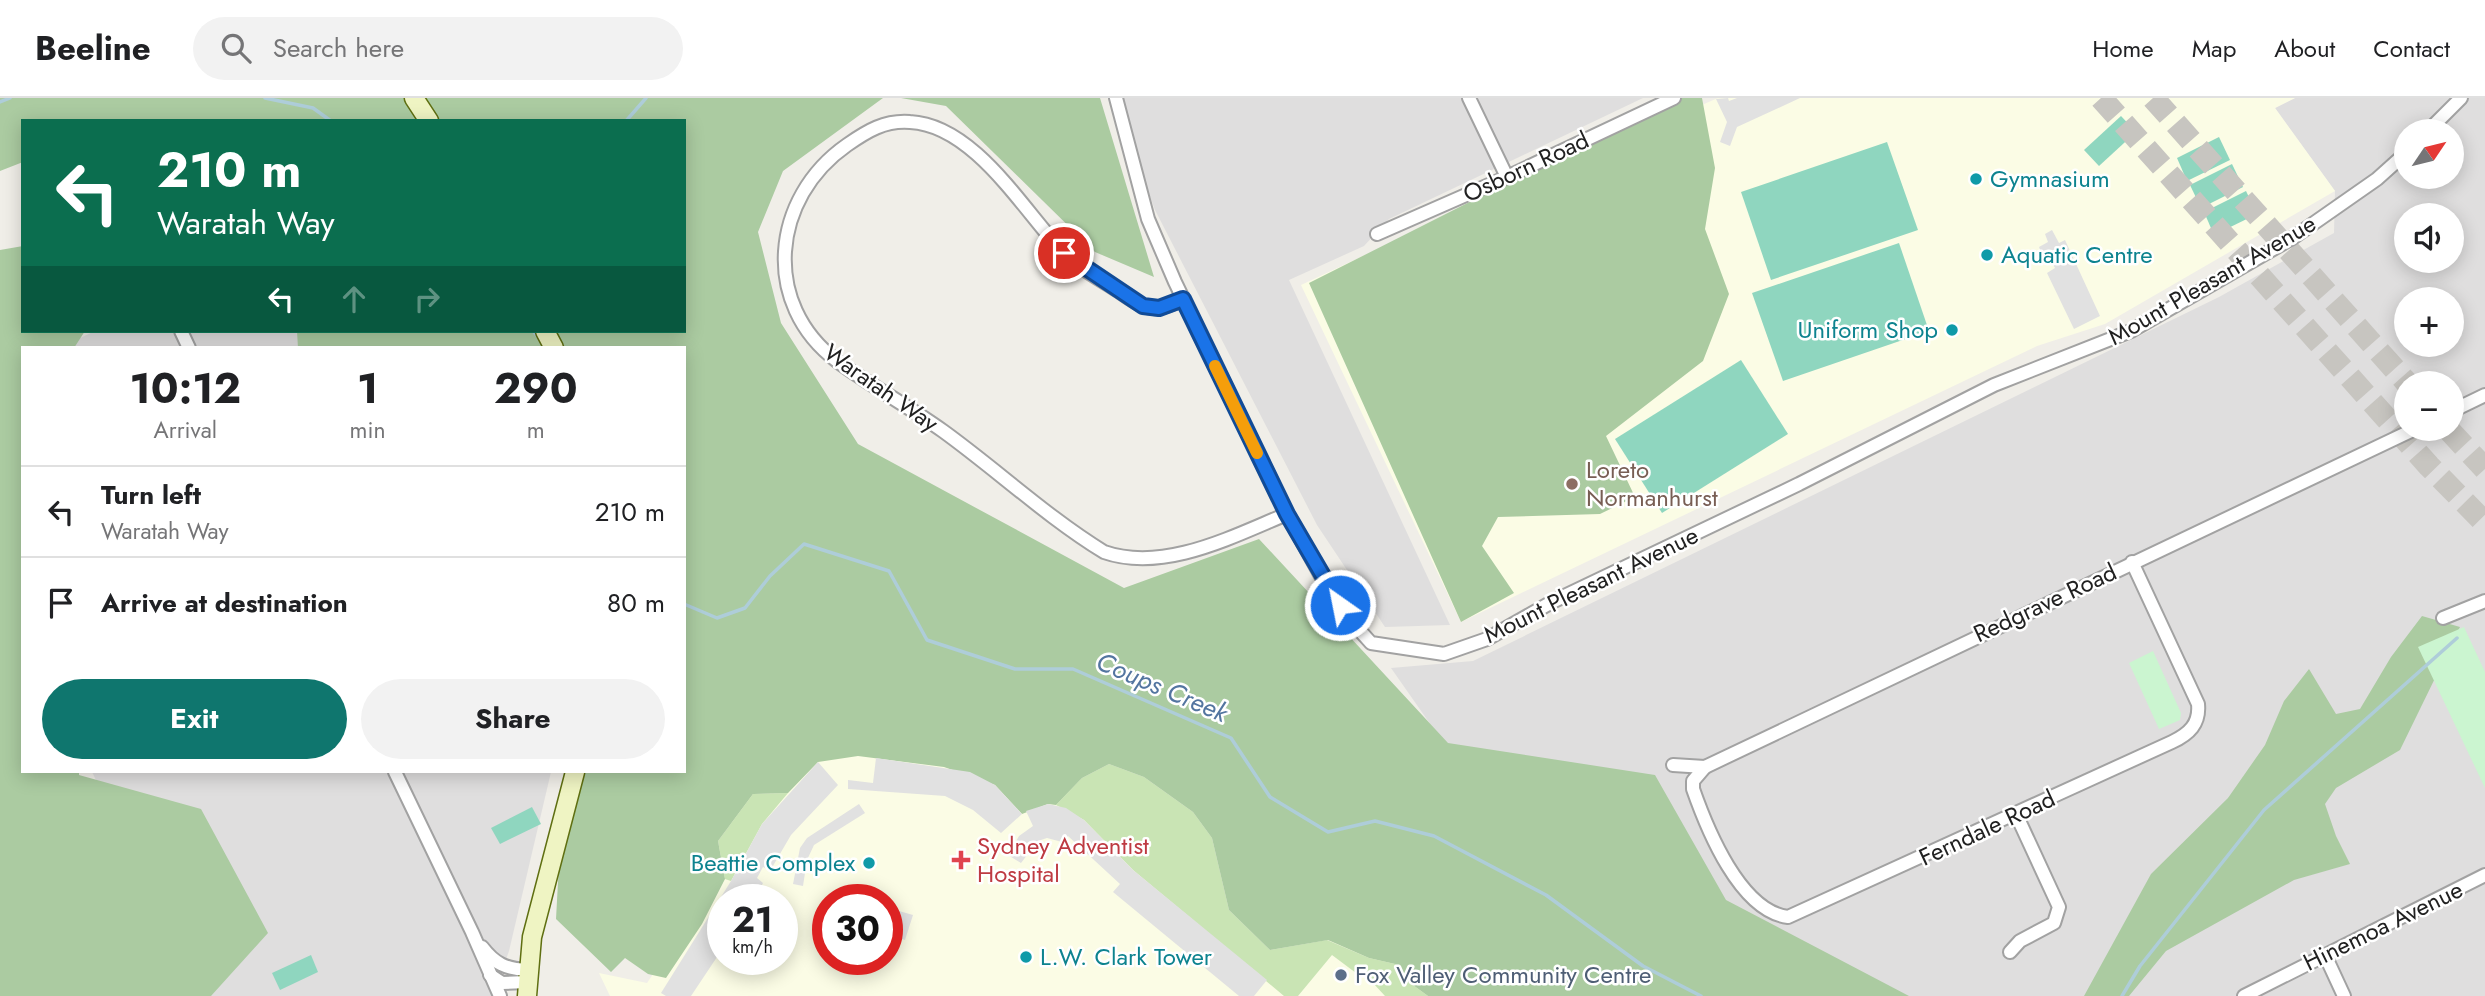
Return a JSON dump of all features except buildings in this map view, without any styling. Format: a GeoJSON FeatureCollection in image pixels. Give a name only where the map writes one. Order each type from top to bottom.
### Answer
{"type":"FeatureCollection","features":[{"type":"Feature","properties":{"kind":"main road"},"geometry":{"type":"LineString","coordinates":[[414,98],[428,119]]}},
{"type":"Feature","properties":{"kind":"main road"},"geometry":{"type":"LineString","coordinates":[[527,982],[541,896],[575,773]]}},
{"type":"Feature","properties":{"kind":"street","name":"Mount Pleasant Avenue"},"geometry":{"type":"LineString","coordinates":[[1116,98],[1148,219],[1183,299],[1287,514],[1327,587],[1371,643],[1444,654],[1487,639],[1552,602],[1799,484],[1994,385],[2131,331],[2294,237],[2394,163]]}},
{"type":"Feature","properties":{"kind":"street"},"geometry":{"type":"LineString","coordinates":[[1469,98],[1507,177]]}},
{"type":"Feature","properties":{"kind":"street","name":"Osborn Road"},"geometry":{"type":"LineString","coordinates":[[1377,234],[1507,177],[1674,98]]}},
{"type":"Feature","properties":{"kind":"street"},"geometry":{"type":"LineString","coordinates":[[2440,119],[2461,98]]}},
{"type":"Feature","properties":{"kind":"street","name":"Waratah Way"},"geometry":{"type":"LineString","coordinates":[[1183,299],[1153,308],[1143,306],[1122,294],[1064,253],[998,176],[963,143],[931,125],[910,122],[878,125],[842,148],[823,166],[799,199],[786,237],[786,284],[804,328],[822,349],[941,430],[1104,552],[1120,558],[1181,553],[1213,544],[1287,514]]}},
{"type":"Feature","properties":{"kind":"street"},"geometry":{"type":"LineString","coordinates":[[2464,405],[2485,395]]}},
{"type":"Feature","properties":{"kind":"street","name":"Redgrave Road"},"geometry":{"type":"LineString","coordinates":[[1674,765],[1705,767],[2394,439]]}},
{"type":"Feature","properties":{"kind":"street","name":"Ferndale Road"},"geometry":{"type":"LineString","coordinates":[[1705,767],[1693,780],[1693,789],[1724,856],[1746,892],[1779,916],[1787,917],[1806,912],[2182,737],[2196,723],[2197,704],[2132,562]]}},
{"type":"Feature","properties":{"kind":"street"},"geometry":{"type":"LineString","coordinates":[[2442,618],[2485,601]]}},
{"type":"Feature","properties":{"kind":"street"},"geometry":{"type":"LineString","coordinates":[[395,773],[500,996]]}},
{"type":"Feature","properties":{"kind":"street"},"geometry":{"type":"LineString","coordinates":[[2010,952],[2020,941],[2054,923],[2059,907],[2016,814]]}},
{"type":"Feature","properties":{"kind":"street","name":"Hinemoa Avenue"},"geometry":{"type":"LineString","coordinates":[[2244,996],[2485,875]]}},
{"type":"Feature","properties":{"kind":"street"},"geometry":{"type":"LineString","coordinates":[[472,932],[499,965],[527,982]]}},
{"type":"Feature","properties":{"kind":"street"},"geometry":{"type":"LineString","coordinates":[[2325,955],[2344,996]]}},
{"type":"Feature","properties":{"kind":"street"},"geometry":{"type":"LineString","coordinates":[[489,975],[502,983],[527,982]]}},
{"type":"Feature","properties":{"kind":"shaded area"},"geometry":{"type":"Polygon","coordinates":[[[1114,98],[1643,98],[1389,219],[1364,246],[1289,280],[1450,625],[1385,627],[1317,525],[1155,210],[1114,98]]]}},
{"type":"Feature","properties":{"kind":"shaded area","name":"Loreto Normanhurst"},"geometry":{"type":"Polygon","coordinates":[[[1718,98],[2295,98],[2275,108],[2335,191],[2105,324],[2037,346],[1461,622],[1301,285],[1500,192],[1718,98]]]}},
{"type":"Feature","properties":{"kind":"shaded area"},"geometry":{"type":"Polygon","coordinates":[[[1728,98],[1729,101],[1737,98],[1800,98],[1737,127],[1730,146],[1720,142],[1727,122],[1716,99],[1728,98]]]}},
{"type":"Feature","properties":{"kind":"shaded area"},"geometry":{"type":"Polygon","coordinates":[[[2295,98],[2485,98],[2485,996],[1836,996],[1454,758],[1391,668],[1473,661],[2219,297],[2334,233],[2335,191],[2275,108],[2295,98]]]}},
{"type":"Feature","properties":{"kind":"shaded area"},"geometry":{"type":"Polygon","coordinates":[[[2052,230],[2059,243],[2065,240],[2100,316],[2074,329],[2047,273],[2055,268],[2049,256],[2039,261],[2036,255],[2041,252],[2039,247],[2048,242],[2045,234],[2052,230]]]}},
{"type":"Feature","properties":{"kind":"shaded area"},"geometry":{"type":"Polygon","coordinates":[[[91,333],[318,333],[308,346],[63,346],[91,333]]]}},
{"type":"Feature","properties":{"kind":"shaded area","name":"Sydney Adventist Hospital"},"geometry":{"type":"Polygon","coordinates":[[[770,743],[1046,749],[1270,950],[1327,940],[1393,957],[1468,996],[610,996],[599,973],[647,983],[669,950],[770,743]]]}},
{"type":"Feature","properties":{"kind":"shaded area"},"geometry":{"type":"Polygon","coordinates":[[[876,758],[970,772],[995,785],[1022,814],[1001,833],[973,810],[945,796],[848,789],[848,780],[873,783],[876,758]]]}},
{"type":"Feature","properties":{"kind":"shaded area"},"geometry":{"type":"Polygon","coordinates":[[[818,762],[838,785],[791,835],[770,871],[763,867],[757,878],[762,884],[729,884],[762,824],[818,762]]]}},
{"type":"Feature","properties":{"kind":"shaded area"},"geometry":{"type":"Polygon","coordinates":[[[92,773],[551,773],[509,951],[493,996],[202,996],[92,773]]]}},
{"type":"Feature","properties":{"kind":"shaded area"},"geometry":{"type":"Polygon","coordinates":[[[859,804],[865,813],[814,845],[807,860],[803,886],[793,884],[800,848],[807,838],[859,804]]]}},
{"type":"Feature","properties":{"kind":"shaded area"},"geometry":{"type":"Polygon","coordinates":[[[1048,804],[1066,808],[1084,820],[1133,870],[1267,980],[1254,996],[1239,996],[1113,892],[1120,884],[1068,836],[1062,842],[1047,838],[1038,841],[1021,863],[1008,855],[1019,836],[1033,826],[1026,811],[1048,804]]]}},
{"type":"Feature","properties":{"kind":"shaded area"},"geometry":{"type":"Polygon","coordinates":[[[903,912],[913,915],[903,939],[903,912]]]}},
{"type":"Feature","properties":{"kind":"shaded area"},"geometry":{"type":"Polygon","coordinates":[[[707,919],[707,972],[691,996],[666,996],[661,993],[707,919]]]}},
{"type":"Feature","properties":{"kind":"green space"},"geometry":{"type":"Polygon","coordinates":[[[0,98],[883,98],[783,171],[758,232],[781,323],[858,444],[1124,588],[1259,539],[1448,743],[1655,775],[1726,900],[1909,996],[1428,996],[1406,980],[1395,964],[1369,958],[1328,940],[1270,950],[1229,910],[1212,838],[1193,812],[1144,777],[1109,764],[1082,778],[1056,805],[1048,804],[1022,814],[995,785],[944,767],[858,756],[818,762],[788,793],[753,794],[718,841],[725,879],[722,884],[707,884],[707,914],[666,978],[648,974],[625,958],[611,972],[556,919],[564,773],[686,773],[686,346],[298,346],[297,333],[686,333],[686,119],[21,119],[21,163],[0,171],[0,98]]]}},
{"type":"Feature","properties":{"kind":"green space"},"geometry":{"type":"Polygon","coordinates":[[[901,98],[1100,98],[1154,277],[1095,252],[946,106],[901,98]]]}},
{"type":"Feature","properties":{"kind":"green space"},"geometry":{"type":"Polygon","coordinates":[[[1676,98],[1702,98],[1715,168],[1705,229],[1729,294],[1703,361],[1606,436],[1635,497],[1600,514],[1498,517],[1482,546],[1514,593],[1461,622],[1309,283],[1676,98]]]}},
{"type":"Feature","properties":{"kind":"green space"},"geometry":{"type":"Polygon","coordinates":[[[2121,116],[2136,132],[2099,166],[2084,150],[2121,116]]]}},
{"type":"Feature","properties":{"kind":"green space"},"geometry":{"type":"Polygon","coordinates":[[[2219,137],[2230,160],[2187,181],[2177,158],[2219,137]]]}},
{"type":"Feature","properties":{"kind":"green space"},"geometry":{"type":"Polygon","coordinates":[[[1887,142],[1918,230],[1771,280],[1741,192],[1887,142]]]}},
{"type":"Feature","properties":{"kind":"green space"},"geometry":{"type":"Polygon","coordinates":[[[2232,164],[2243,187],[2201,208],[2190,185],[2232,164]]]}},
{"type":"Feature","properties":{"kind":"green space"},"geometry":{"type":"Polygon","coordinates":[[[2246,191],[2257,214],[2214,235],[2204,212],[2246,191]]]}},
{"type":"Feature","properties":{"kind":"green space"},"geometry":{"type":"Polygon","coordinates":[[[1899,243],[1929,331],[1783,381],[1752,293],[1899,243]]]}},
{"type":"Feature","properties":{"kind":"green space"},"geometry":{"type":"Polygon","coordinates":[[[21,246],[21,333],[84,333],[75,346],[21,346],[21,773],[79,773],[201,809],[268,933],[211,996],[0,996],[0,250],[21,246]]]}},
{"type":"Feature","properties":{"kind":"green space"},"geometry":{"type":"Polygon","coordinates":[[[1741,360],[1788,434],[1662,513],[1615,439],[1741,360]]]}},
{"type":"Feature","properties":{"kind":"green space"},"geometry":{"type":"Polygon","coordinates":[[[2422,616],[2460,627],[2400,750],[2336,788],[2325,804],[2336,836],[2350,864],[2294,880],[2166,951],[2129,996],[2084,996],[2151,874],[2228,798],[2265,745],[2284,701],[2309,669],[2336,714],[2360,709],[2391,657],[2422,616]]]}},
{"type":"Feature","properties":{"kind":"green space"},"geometry":{"type":"Polygon","coordinates":[[[2464,627],[2485,672],[2485,788],[2418,647],[2464,627]]]}},
{"type":"Feature","properties":{"kind":"green space"},"geometry":{"type":"Polygon","coordinates":[[[2153,651],[2181,713],[2180,720],[2159,729],[2129,663],[2153,651]]]}},
{"type":"Feature","properties":{"kind":"green space"},"geometry":{"type":"Polygon","coordinates":[[[1109,764],[1144,777],[1193,812],[1212,838],[1229,910],[1270,950],[1327,940],[1369,958],[1395,964],[1406,980],[1428,996],[1385,996],[1360,969],[1356,973],[1332,955],[1298,996],[1284,996],[1133,870],[1084,820],[1056,805],[1082,778],[1109,764]]]}},
{"type":"Feature","properties":{"kind":"green space"},"geometry":{"type":"Polygon","coordinates":[[[788,793],[762,824],[731,881],[725,879],[718,841],[753,794],[788,793]]]}},
{"type":"Feature","properties":{"kind":"green space"},"geometry":{"type":"Polygon","coordinates":[[[532,807],[541,824],[500,844],[491,828],[532,807]]]}},
{"type":"Feature","properties":{"kind":"green space"},"geometry":{"type":"Polygon","coordinates":[[[311,955],[318,972],[280,990],[272,973],[311,955]]]}},
{"type":"Feature","properties":{"kind":"waterway"},"geometry":{"type":"LineString","coordinates":[[0,102],[10,98]]}},
{"type":"Feature","properties":{"kind":"waterway","name":"Coups Creek"},"geometry":{"type":"LineString","coordinates":[[265,98],[313,108],[328,119]]}},
{"type":"Feature","properties":{"kind":"waterway"},"geometry":{"type":"LineString","coordinates":[[628,119],[646,98]]}},
{"type":"Feature","properties":{"kind":"waterway","name":"Coups Creek"},"geometry":{"type":"LineString","coordinates":[[535,333],[540,339]]}},
{"type":"Feature","properties":{"kind":"waterway","name":"Coups Creek"},"geometry":{"type":"LineString","coordinates":[[686,605],[717,618],[745,608],[770,576],[804,544],[889,571],[927,640],[1015,669],[1073,669],[1231,738],[1270,797],[1328,832],[1375,821],[1434,836],[1546,895],[1643,966],[1701,996]]}},
{"type":"Feature","properties":{"kind":"waterway"},"geometry":{"type":"LineString","coordinates":[[2122,996],[2140,966],[2264,810],[2457,638]]}},
{"type":"Feature","properties":{"kind":"tunnel"},"geometry":{"type":"LineString","coordinates":[[2101,98],[2429,466],[2485,523]]}},
{"type":"Feature","properties":{"kind":"tunnel"},"geometry":{"type":"LineString","coordinates":[[2153,98],[2396,371]]}},
{"type":"Feature","properties":{"kind":"tunnel"},"geometry":{"type":"LineString","coordinates":[[2459,441],[2485,469]]}},
{"type":"Feature","properties":{"kind":"slow traffic"},"geometry":{"type":"LineString","coordinates":[[1215,366],[1257,453]]}},
{"type":"Feature","properties":{"kind":"place","name":"Gymnasium"},"geometry":{"type":"Point","coordinates":[1976,179]}},
{"type":"Feature","properties":{"kind":"place","name":"Aquatic Centre"},"geometry":{"type":"Point","coordinates":[1987,255]}},
{"type":"Feature","properties":{"kind":"place","name":"Uniform Shop"},"geometry":{"type":"Point","coordinates":[1952,330]}},
{"type":"Feature","properties":{"kind":"place","name":"Loreto Normanhurst"},"geometry":{"type":"Point","coordinates":[1572,484]}},
{"type":"Feature","properties":{"kind":"place","name":"Sydney Adventist Hospital"},"geometry":{"type":"Point","coordinates":[961,860]}},
{"type":"Feature","properties":{"kind":"place","name":"Beattie Complex"},"geometry":{"type":"Point","coordinates":[869,863]}},
{"type":"Feature","properties":{"kind":"place","name":"L.W. Clark Tower"},"geometry":{"type":"Point","coordinates":[1026,957]}},
{"type":"Feature","properties":{"kind":"place","name":"Fox Valley Community Centre"},"geometry":{"type":"Point","coordinates":[1341,975]}},
{"type":"Feature","properties":{"kind":"route"},"geometry":{"type":"LineString","coordinates":[[1064,253],[1079,266],[1143,306],[1159,308],[1183,299],[1287,514],[1327,587],[1340,605]]}}]}
